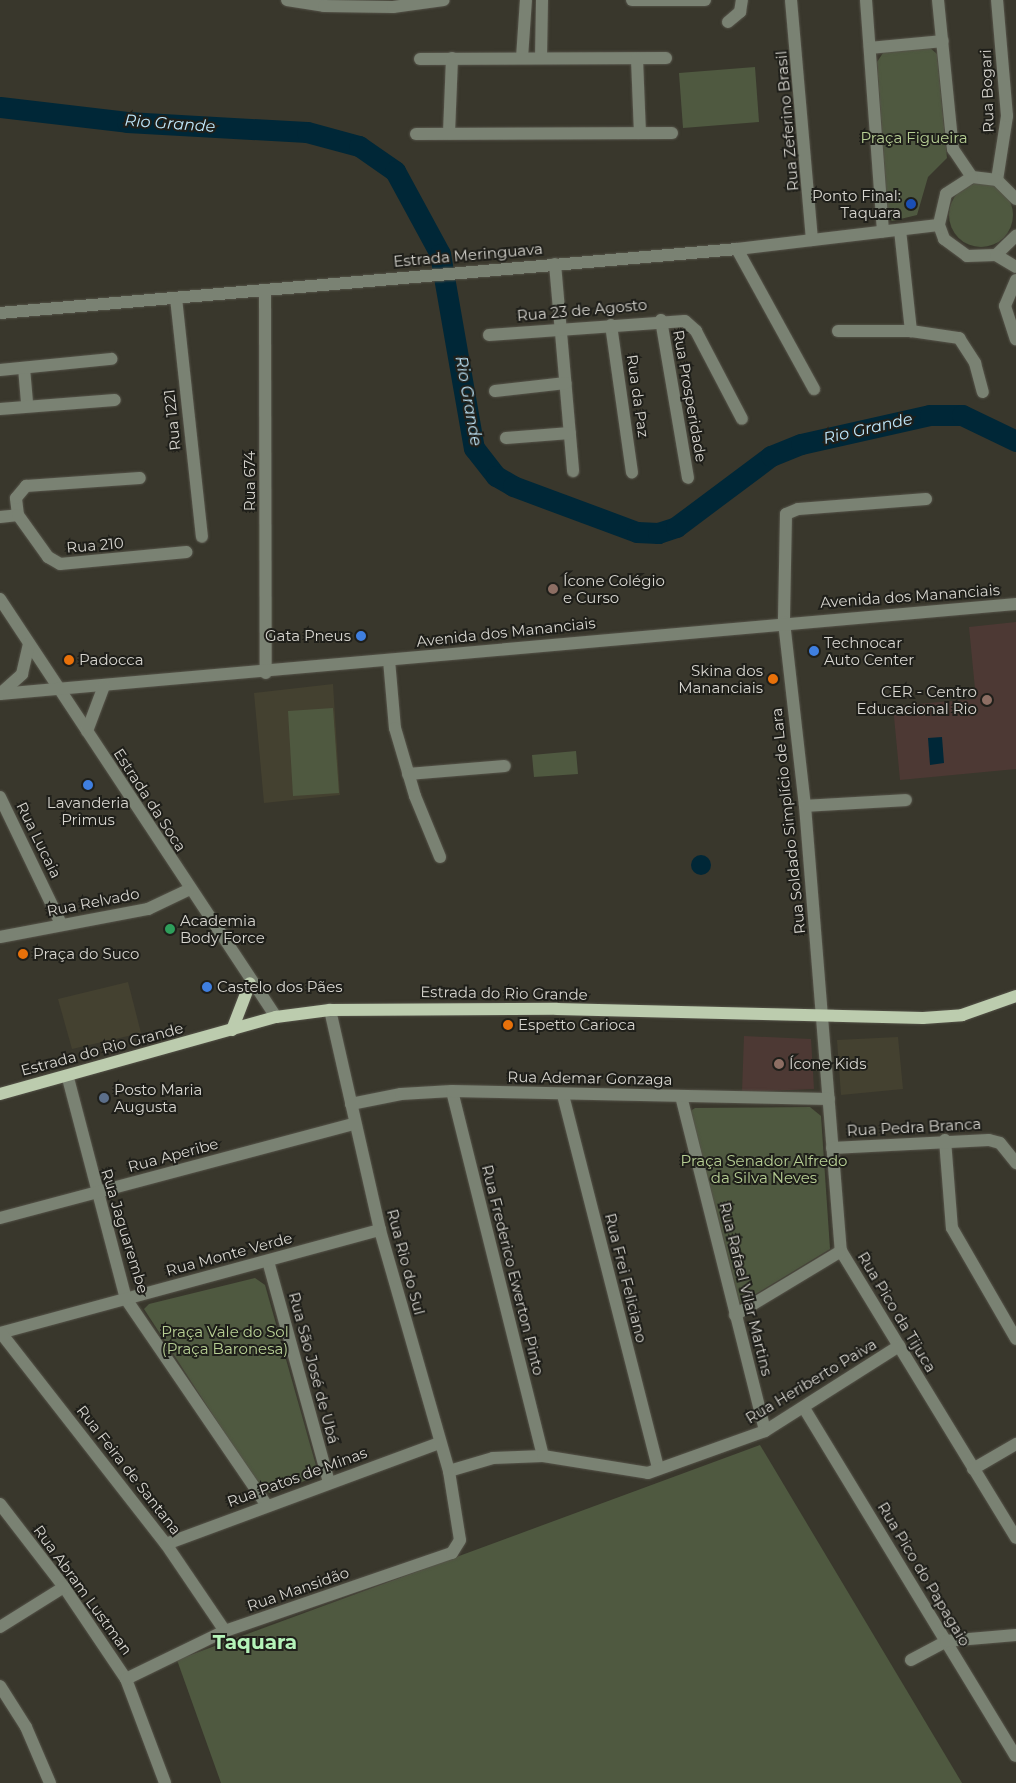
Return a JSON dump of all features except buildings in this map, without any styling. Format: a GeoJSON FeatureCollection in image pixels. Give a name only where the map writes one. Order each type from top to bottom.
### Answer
{"type":"FeatureCollection","features":[{"type":"Feature","properties":{"kind":"main road"},"geometry":{"type":"LineString","coordinates":[[232,1030],[250,983]]}},
{"type":"Feature","properties":{"kind":"main road","name":"Estrada do Rio Grande"},"geometry":{"type":"LineString","coordinates":[[0,1094],[68,1078],[276,1017],[330,1010],[557,1008],[823,1018],[962,1015],[1016,996]]}},
{"type":"Feature","properties":{"kind":"street"},"geometry":{"type":"LineString","coordinates":[[287,0],[355,4],[444,0]]}},
{"type":"Feature","properties":{"kind":"street"},"geometry":{"type":"LineString","coordinates":[[522,58],[526,0]]}},
{"type":"Feature","properties":{"kind":"street"},"geometry":{"type":"LineString","coordinates":[[541,58],[542,0]]}},
{"type":"Feature","properties":{"kind":"street"},"geometry":{"type":"LineString","coordinates":[[632,0],[703,0]]}},
{"type":"Feature","properties":{"kind":"street"},"geometry":{"type":"LineString","coordinates":[[728,22],[740,12],[742,0]]}},
{"type":"Feature","properties":{"kind":"street","name":"Rua Zeferino Brasil"},"geometry":{"type":"LineString","coordinates":[[791,0],[812,240]]}},
{"type":"Feature","properties":{"kind":"street"},"geometry":{"type":"LineString","coordinates":[[866,0],[883,231]]}},
{"type":"Feature","properties":{"kind":"street"},"geometry":{"type":"LineString","coordinates":[[938,0],[953,150],[972,177]]}},
{"type":"Feature","properties":{"kind":"street","name":"Rua Bogari"},"geometry":{"type":"LineString","coordinates":[[997,0],[1008,116],[997,180]]}},
{"type":"Feature","properties":{"kind":"street"},"geometry":{"type":"LineString","coordinates":[[870,48],[943,41]]}},
{"type":"Feature","properties":{"kind":"street"},"geometry":{"type":"LineString","coordinates":[[449,133],[452,58]]}},
{"type":"Feature","properties":{"kind":"street"},"geometry":{"type":"LineString","coordinates":[[420,59],[666,58]]}},
{"type":"Feature","properties":{"kind":"street"},"geometry":{"type":"LineString","coordinates":[[637,59],[640,133]]}},
{"type":"Feature","properties":{"kind":"street"},"geometry":{"type":"LineString","coordinates":[[416,134],[672,133]]}},
{"type":"Feature","properties":{"kind":"street"},"geometry":{"type":"LineString","coordinates":[[1016,199],[997,180],[972,177],[946,194],[939,225],[944,238],[967,256],[996,255],[1016,267]]}},
{"type":"Feature","properties":{"kind":"street","name":"Estrada Meringuava"},"geometry":{"type":"LineString","coordinates":[[0,313],[737,249],[939,225]]}},
{"type":"Feature","properties":{"kind":"street"},"geometry":{"type":"LineString","coordinates":[[900,230],[911,331]]}},
{"type":"Feature","properties":{"kind":"street"},"geometry":{"type":"LineString","coordinates":[[996,255],[1013,240]]}},
{"type":"Feature","properties":{"kind":"street"},"geometry":{"type":"LineString","coordinates":[[1013,240],[1016,263]]}},
{"type":"Feature","properties":{"kind":"street"},"geometry":{"type":"LineString","coordinates":[[737,249],[814,390]]}},
{"type":"Feature","properties":{"kind":"street"},"geometry":{"type":"LineString","coordinates":[[555,264],[573,471]]}},
{"type":"Feature","properties":{"kind":"street"},"geometry":{"type":"LineString","coordinates":[[1016,280],[1005,306],[1016,339]]}},
{"type":"Feature","properties":{"kind":"street","name":"Rua 674"},"geometry":{"type":"LineString","coordinates":[[265,290],[266,673]]}},
{"type":"Feature","properties":{"kind":"street","name":"Rua 1221"},"geometry":{"type":"LineString","coordinates":[[176,298],[202,538]]}},
{"type":"Feature","properties":{"kind":"street","name":"Rua Prosperidade"},"geometry":{"type":"LineString","coordinates":[[661,320],[688,478]]}},
{"type":"Feature","properties":{"kind":"street","name":"Rua 23 de Agosto"},"geometry":{"type":"LineString","coordinates":[[489,335],[678,320],[696,331],[742,419]]}},
{"type":"Feature","properties":{"kind":"street","name":"Rua da Paz"},"geometry":{"type":"LineString","coordinates":[[611,325],[632,473]]}},
{"type":"Feature","properties":{"kind":"street"},"geometry":{"type":"LineString","coordinates":[[838,331],[911,331],[959,338],[975,363],[983,392]]}},
{"type":"Feature","properties":{"kind":"street"},"geometry":{"type":"LineString","coordinates":[[0,370],[111,359]]}},
{"type":"Feature","properties":{"kind":"street"},"geometry":{"type":"LineString","coordinates":[[24,368],[27,406]]}},
{"type":"Feature","properties":{"kind":"street"},"geometry":{"type":"LineString","coordinates":[[495,391],[566,382]]}},
{"type":"Feature","properties":{"kind":"street"},"geometry":{"type":"LineString","coordinates":[[0,409],[115,400]]}},
{"type":"Feature","properties":{"kind":"street"},"geometry":{"type":"LineString","coordinates":[[506,438],[570,433]]}},
{"type":"Feature","properties":{"kind":"street"},"geometry":{"type":"LineString","coordinates":[[0,517],[18,514],[16,498],[26,486],[140,478]]}},
{"type":"Feature","properties":{"kind":"street","name":"Rua Soldado Simplício de Lara"},"geometry":{"type":"LineString","coordinates":[[823,1018],[805,806],[784,622],[786,514],[798,509],[926,499]]}},
{"type":"Feature","properties":{"kind":"street","name":"Rua 210"},"geometry":{"type":"LineString","coordinates":[[18,514],[48,558],[60,564],[186,552]]}},
{"type":"Feature","properties":{"kind":"street","name":"Estrada da Soca"},"geometry":{"type":"LineString","coordinates":[[0,599],[188,890],[250,983],[276,1017]]}},
{"type":"Feature","properties":{"kind":"street","name":"Avenida dos Mananciais"},"geometry":{"type":"LineString","coordinates":[[0,694],[266,673],[784,622],[1016,604]]}},
{"type":"Feature","properties":{"kind":"street"},"geometry":{"type":"LineString","coordinates":[[0,694],[22,674],[29,644]]}},
{"type":"Feature","properties":{"kind":"street"},"geometry":{"type":"LineString","coordinates":[[389,660],[395,728],[408,774],[440,857]]}},
{"type":"Feature","properties":{"kind":"street"},"geometry":{"type":"LineString","coordinates":[[86,731],[104,686]]}},
{"type":"Feature","properties":{"kind":"street"},"geometry":{"type":"LineString","coordinates":[[408,774],[505,766]]}},
{"type":"Feature","properties":{"kind":"street","name":"Rua Lucaia"},"geometry":{"type":"LineString","coordinates":[[0,798],[61,924]]}},
{"type":"Feature","properties":{"kind":"street"},"geometry":{"type":"LineString","coordinates":[[805,806],[906,800]]}},
{"type":"Feature","properties":{"kind":"street","name":"Rua Relvado"},"geometry":{"type":"LineString","coordinates":[[0,937],[148,909],[188,890]]}},
{"type":"Feature","properties":{"kind":"street","name":"Rua Rio do Sul"},"geometry":{"type":"LineString","coordinates":[[330,1010],[354,1124],[380,1230],[439,1443],[449,1471],[460,1520]]}},
{"type":"Feature","properties":{"kind":"street","name":"Rua Pico da Tijuca"},"geometry":{"type":"LineString","coordinates":[[823,1018],[841,1252],[973,1469],[1014,1531]]}},
{"type":"Feature","properties":{"kind":"street","name":"Rua Jaguarembe"},"geometry":{"type":"LineString","coordinates":[[68,1078],[95,1192],[126,1299],[266,1504]]}},
{"type":"Feature","properties":{"kind":"street","name":"Rua Ademar Gonzaga"},"geometry":{"type":"LineString","coordinates":[[351,1104],[401,1094],[452,1091],[563,1095],[829,1099]]}},
{"type":"Feature","properties":{"kind":"street","name":"Rua Frederico Ewerton Pinto"},"geometry":{"type":"LineString","coordinates":[[452,1091],[543,1456]]}},
{"type":"Feature","properties":{"kind":"street","name":"Rua Frei Feliciano"},"geometry":{"type":"LineString","coordinates":[[563,1095],[658,1469]]}},
{"type":"Feature","properties":{"kind":"street","name":"Rua Rafael Vilar Martins"},"geometry":{"type":"LineString","coordinates":[[681,1096],[765,1431]]}},
{"type":"Feature","properties":{"kind":"street","name":"Rua Aperibe"},"geometry":{"type":"LineString","coordinates":[[0,1218],[354,1124]]}},
{"type":"Feature","properties":{"kind":"street"},"geometry":{"type":"LineString","coordinates":[[945,1140],[952,1228],[1016,1339]]}},
{"type":"Feature","properties":{"kind":"street","name":"Rua Pedra Branca"},"geometry":{"type":"LineString","coordinates":[[832,1148],[945,1140],[1000,1143],[1016,1163]]}},
{"type":"Feature","properties":{"kind":"street","name":"Rua Monte Verde"},"geometry":{"type":"LineString","coordinates":[[1,1333],[380,1230]]}},
{"type":"Feature","properties":{"kind":"street"},"geometry":{"type":"LineString","coordinates":[[736,1315],[841,1252]]}},
{"type":"Feature","properties":{"kind":"street","name":"Rua São José de Ubá"},"geometry":{"type":"LineString","coordinates":[[268,1261],[329,1483]]}},
{"type":"Feature","properties":{"kind":"street","name":"Rua Feira de Santana"},"geometry":{"type":"LineString","coordinates":[[1,1333],[166,1544],[225,1631]]}},
{"type":"Feature","properties":{"kind":"street","name":"Rua Heriberto Paiva"},"geometry":{"type":"LineString","coordinates":[[449,1471],[493,1458],[543,1456],[634,1474],[658,1469],[765,1431],[899,1346]]}},
{"type":"Feature","properties":{"kind":"street","name":"Rua Pico do Papagaio"},"geometry":{"type":"LineString","coordinates":[[804,1408],[946,1641],[1012,1743],[1016,1756]]}},
{"type":"Feature","properties":{"kind":"street","name":"Rua Patos de Minas"},"geometry":{"type":"LineString","coordinates":[[166,1544],[266,1504],[439,1443]]}},
{"type":"Feature","properties":{"kind":"street"},"geometry":{"type":"LineString","coordinates":[[973,1469],[1016,1444]]}},
{"type":"Feature","properties":{"kind":"street","name":"Rua Abram Lustman"},"geometry":{"type":"LineString","coordinates":[[0,1504],[64,1587],[126,1679],[165,1783]]}},
{"type":"Feature","properties":{"kind":"street","name":"Rua Mansidão"},"geometry":{"type":"LineString","coordinates":[[126,1679],[225,1631],[452,1553],[460,1540],[460,1520]]}},
{"type":"Feature","properties":{"kind":"street"},"geometry":{"type":"LineString","coordinates":[[0,1627],[64,1587]]}},
{"type":"Feature","properties":{"kind":"street"},"geometry":{"type":"LineString","coordinates":[[911,1660],[946,1641],[1016,1635]]}},
{"type":"Feature","properties":{"kind":"street"},"geometry":{"type":"LineString","coordinates":[[0,1686],[26,1727],[50,1783]]}},
{"type":"Feature","properties":{"kind":"shaded area","name":"CER - Centro Educacional Rio"},"geometry":{"type":"Polygon","coordinates":[[[1016,622],[1016,769],[900,780],[893,706],[976,699],[969,627],[1016,622]]]}},
{"type":"Feature","properties":{"kind":"shaded area"},"geometry":{"type":"Polygon","coordinates":[[[333,684],[340,795],[264,803],[254,693],[333,684]]]}},
{"type":"Feature","properties":{"kind":"shaded area"},"geometry":{"type":"Polygon","coordinates":[[[128,982],[141,1033],[72,1049],[58,999],[128,982]]]}},
{"type":"Feature","properties":{"kind":"shaded area","name":"Ícone Kids"},"geometry":{"type":"Polygon","coordinates":[[[744,1036],[811,1039],[814,1089],[742,1092],[744,1036]]]}},
{"type":"Feature","properties":{"kind":"shaded area"},"geometry":{"type":"Polygon","coordinates":[[[898,1037],[903,1089],[841,1095],[837,1040],[898,1037]]]}},
{"type":"Feature","properties":{"kind":"green space","name":"Praça Figueira"},"geometry":{"type":"Polygon","coordinates":[[[929,47],[937,54],[947,158],[928,177],[917,215],[892,221],[888,217],[877,62],[885,50],[929,47]]]}},
{"type":"Feature","properties":{"kind":"green space"},"geometry":{"type":"Polygon","coordinates":[[[755,67],[759,122],[683,128],[679,73],[755,67]]]}},
{"type":"Feature","properties":{"kind":"green space"},"geometry":{"type":"Polygon","coordinates":[[[975,183],[987,183],[1004,192],[1011,203],[1013,215],[1011,227],[1004,238],[987,247],[975,247],[963,242],[954,233],[949,221],[949,209],[954,197],[963,188],[975,183]]]}},
{"type":"Feature","properties":{"kind":"green space"},"geometry":{"type":"Polygon","coordinates":[[[333,708],[339,793],[293,796],[288,711],[333,708]]]}},
{"type":"Feature","properties":{"kind":"green space"},"geometry":{"type":"Polygon","coordinates":[[[576,751],[578,774],[534,777],[532,755],[576,751]]]}},
{"type":"Feature","properties":{"kind":"green space","name":"Praça Senador Alfredo da Silva Neves"},"geometry":{"type":"Polygon","coordinates":[[[810,1107],[821,1116],[830,1249],[741,1303],[737,1302],[689,1112],[695,1108],[810,1107]]]}},
{"type":"Feature","properties":{"kind":"green space","name":"Praça Vale do Sol (Praça Baronesa)"},"geometry":{"type":"Polygon","coordinates":[[[255,1278],[265,1285],[317,1469],[313,1478],[270,1493],[261,1489],[144,1309],[149,1304],[255,1278]]]}},
{"type":"Feature","properties":{"kind":"green space"},"geometry":{"type":"Polygon","coordinates":[[[760,1445],[962,1783],[221,1783],[177,1660],[760,1445]]]}},
{"type":"Feature","properties":{"kind":"water"},"geometry":{"type":"Polygon","coordinates":[[[942,737],[944,763],[930,765],[928,738],[942,737]]]}},
{"type":"Feature","properties":{"kind":"water"},"geometry":{"type":"Polygon","coordinates":[[[701,855],[708,858],[711,865],[708,872],[701,875],[694,872],[691,865],[694,858],[701,855]]]}},
{"type":"Feature","properties":{"kind":"waterway","name":"Rio Grande"},"geometry":{"type":"LineString","coordinates":[[0,107],[127,122],[307,132],[359,146],[395,171],[440,254],[474,448],[496,476],[513,486],[637,532],[658,533],[676,527],[771,456],[801,444],[930,415],[962,415],[1016,441]]}},
{"type":"Feature","properties":{"kind":"place","name":"Ponto Final: Taquara"},"geometry":{"type":"Point","coordinates":[911,204]}},
{"type":"Feature","properties":{"kind":"place","name":"Ícone Colégio e Curso"},"geometry":{"type":"Point","coordinates":[553,589]}},
{"type":"Feature","properties":{"kind":"place","name":"Gata Pneus"},"geometry":{"type":"Point","coordinates":[361,636]}},
{"type":"Feature","properties":{"kind":"place","name":"Technocar Auto Center"},"geometry":{"type":"Point","coordinates":[814,651]}},
{"type":"Feature","properties":{"kind":"place","name":"Padocca"},"geometry":{"type":"Point","coordinates":[69,660]}},
{"type":"Feature","properties":{"kind":"place","name":"Skina dos Mananciais"},"geometry":{"type":"Point","coordinates":[773,679]}},
{"type":"Feature","properties":{"kind":"place","name":"CER - Centro Educacional Rio"},"geometry":{"type":"Point","coordinates":[987,700]}},
{"type":"Feature","properties":{"kind":"place","name":"Lavanderia Primus"},"geometry":{"type":"Point","coordinates":[88,785]}},
{"type":"Feature","properties":{"kind":"place","name":"Academia Body Force"},"geometry":{"type":"Point","coordinates":[170,929]}},
{"type":"Feature","properties":{"kind":"place","name":"Praça do Suco"},"geometry":{"type":"Point","coordinates":[23,954]}},
{"type":"Feature","properties":{"kind":"place","name":"Castelo dos Pães"},"geometry":{"type":"Point","coordinates":[207,987]}},
{"type":"Feature","properties":{"kind":"place","name":"Espetto Carioca"},"geometry":{"type":"Point","coordinates":[508,1025]}},
{"type":"Feature","properties":{"kind":"place","name":"Ícone Kids"},"geometry":{"type":"Point","coordinates":[779,1064]}},
{"type":"Feature","properties":{"kind":"place","name":"Posto Maria Augusta"},"geometry":{"type":"Point","coordinates":[104,1098]}},
{"type":"Feature","properties":{"kind":"district","name":"Taquara"},"geometry":{"type":"Point","coordinates":[255,1642]}}]}
